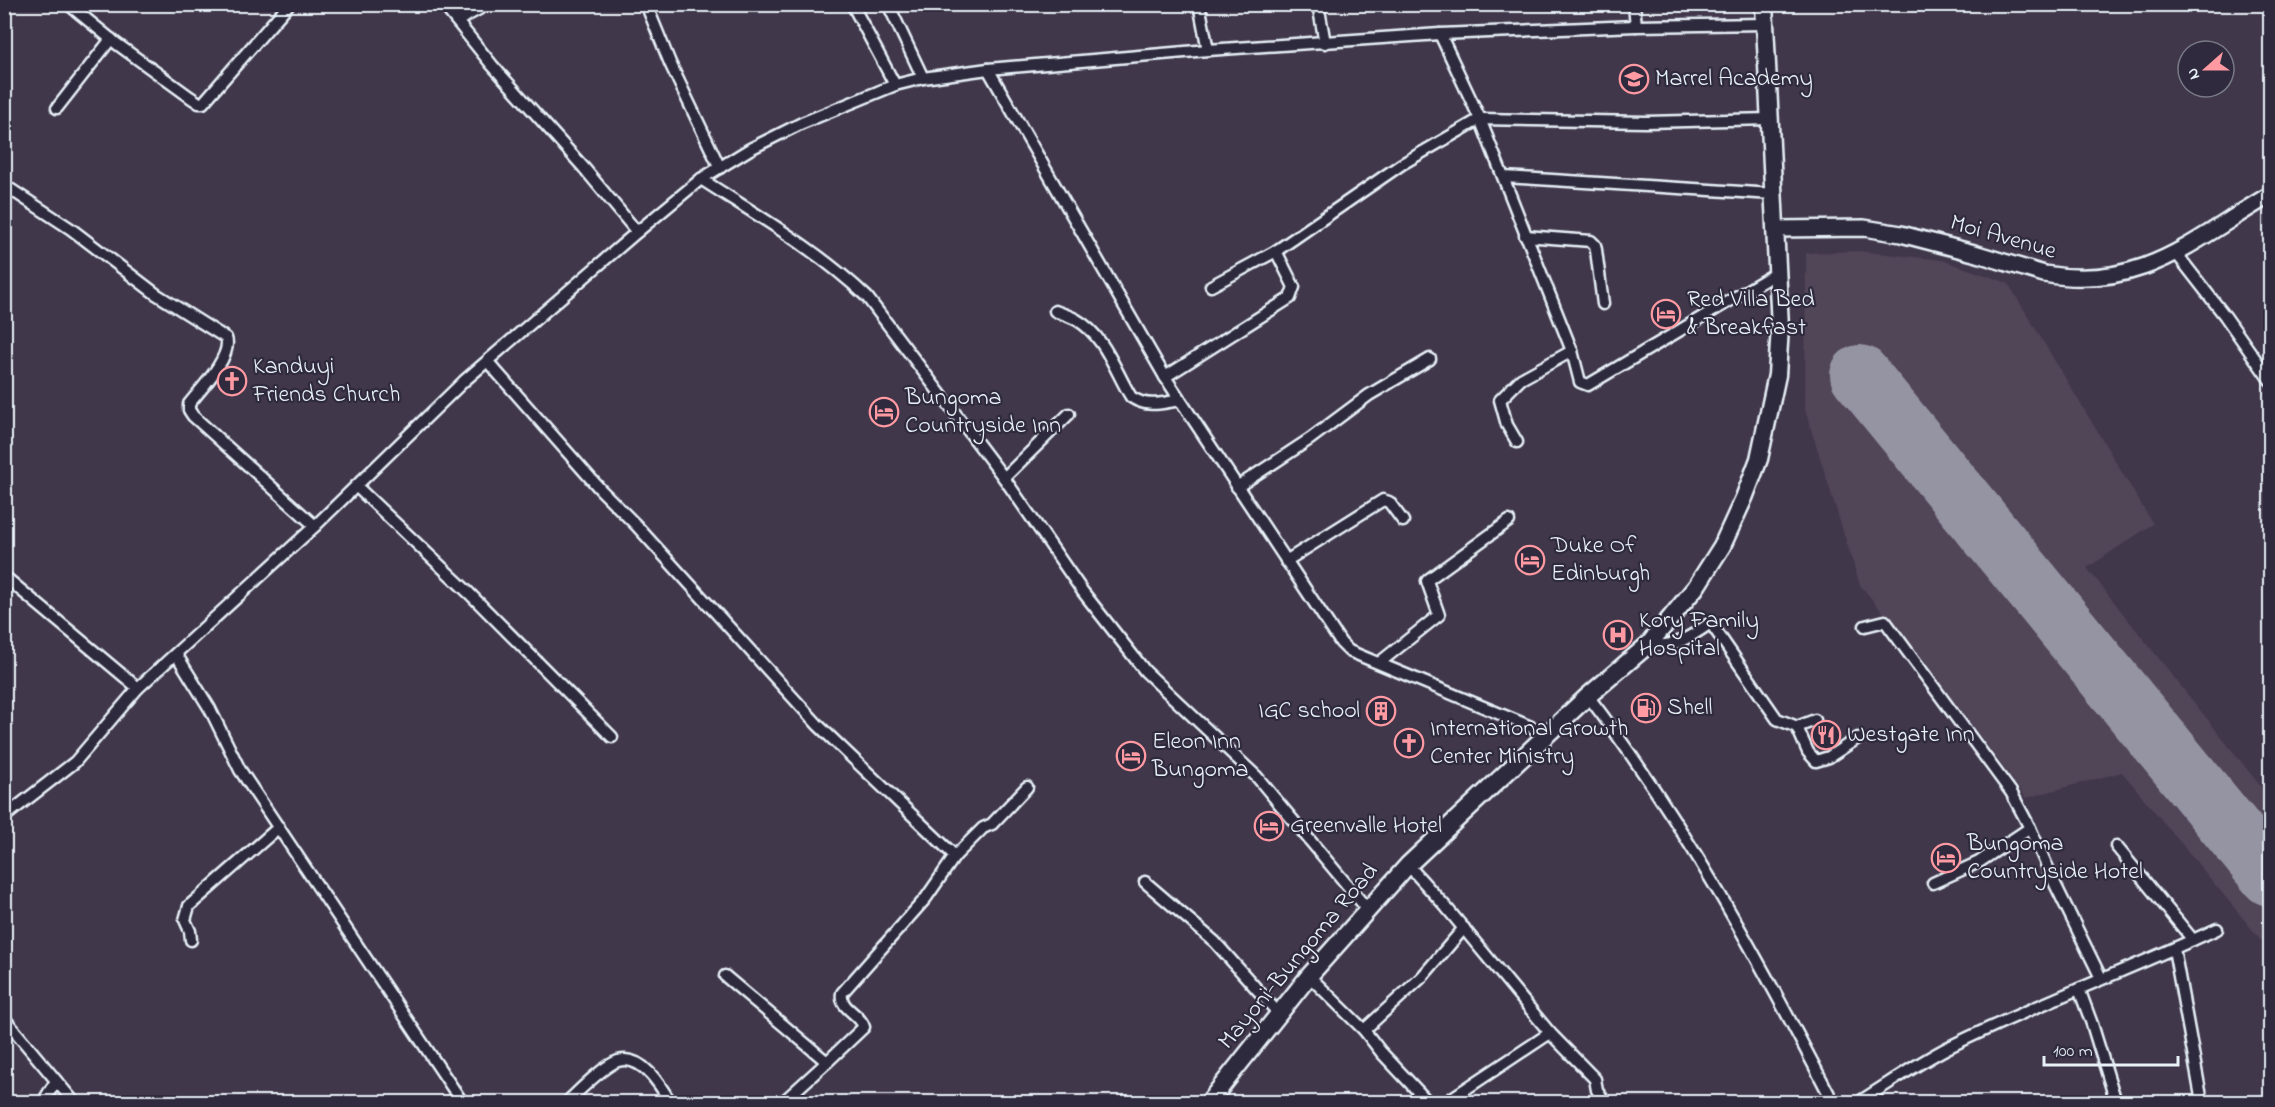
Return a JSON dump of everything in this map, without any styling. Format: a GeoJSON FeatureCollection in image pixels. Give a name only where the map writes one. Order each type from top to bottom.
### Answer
{"type":"FeatureCollection","features":[{"type":"Feature","properties":{"kind":"main road","name":"Mayoni-Bungoma Road"},"geometry":{"type":"LineString","coordinates":[[1209,1102],[1309,976],[1408,865],[1588,696],[1649,644],[1696,587],[1722,546],[1759,459],[1777,375],[1780,327],[1764,4]]}},
{"type":"Feature","properties":{"kind":"street"},"geometry":{"type":"LineString","coordinates":[[68,4],[111,39],[199,103],[203,103],[289,4]]}},
{"type":"Feature","properties":{"kind":"street"},"geometry":{"type":"LineString","coordinates":[[443,4],[492,65],[584,168],[637,232]]}},
{"type":"Feature","properties":{"kind":"street"},"geometry":{"type":"LineString","coordinates":[[458,21],[488,4]]}},
{"type":"Feature","properties":{"kind":"street"},"geometry":{"type":"LineString","coordinates":[[646,4],[670,63],[720,168]]}},
{"type":"Feature","properties":{"kind":"street"},"geometry":{"type":"LineString","coordinates":[[852,4],[895,85]]}},
{"type":"Feature","properties":{"kind":"street"},"geometry":{"type":"LineString","coordinates":[[888,4],[923,78]]}},
{"type":"Feature","properties":{"kind":"street"},"geometry":{"type":"LineString","coordinates":[[1199,4],[1208,50]]}},
{"type":"Feature","properties":{"kind":"street"},"geometry":{"type":"LineString","coordinates":[[1318,4],[1325,43]]}},
{"type":"Feature","properties":{"kind":"street"},"geometry":{"type":"LineString","coordinates":[[1634,4],[1636,26]]}},
{"type":"Feature","properties":{"kind":"street"},"geometry":{"type":"LineString","coordinates":[[4,817],[75,762],[138,688],[315,526],[464,381],[701,179],[750,149],[801,123],[895,85],[923,78],[988,69],[1208,50],[1440,34],[1636,26],[1765,24]]}},
{"type":"Feature","properties":{"kind":"street"},"geometry":{"type":"LineString","coordinates":[[1440,34],[1504,177],[1525,236],[1572,351],[1580,382],[1588,385],[1778,272]]}},
{"type":"Feature","properties":{"kind":"street"},"geometry":{"type":"LineString","coordinates":[[57,108],[111,39]]}},
{"type":"Feature","properties":{"kind":"street"},"geometry":{"type":"LineString","coordinates":[[988,69],[1165,377],[1345,648],[1548,734]]}},
{"type":"Feature","properties":{"kind":"street"},"geometry":{"type":"LineString","coordinates":[[1211,286],[1276,251],[1402,164],[1480,119],[1646,122],[1770,119]]}},
{"type":"Feature","properties":{"kind":"street"},"geometry":{"type":"LineString","coordinates":[[1504,177],[1773,194]]}},
{"type":"Feature","properties":{"kind":"street"},"geometry":{"type":"LineString","coordinates":[[701,179],[815,253],[846,276],[867,297],[1004,478],[1083,592],[1145,671],[1257,777],[1368,910]]}},
{"type":"Feature","properties":{"kind":"street"},"geometry":{"type":"LineString","coordinates":[[4,185],[71,229],[156,294],[226,338],[226,352],[215,371],[189,404],[189,410],[315,526]]}},
{"type":"Feature","properties":{"kind":"street","name":"Moi Avenue"},"geometry":{"type":"LineString","coordinates":[[1776,229],[1864,228],[1954,247],[2062,278],[2116,276],[2137,271],[2176,253],[2271,195]]}},
{"type":"Feature","properties":{"kind":"street"},"geometry":{"type":"LineString","coordinates":[[1525,236],[1591,241],[1596,250],[1603,304]]}},
{"type":"Feature","properties":{"kind":"street"},"geometry":{"type":"LineString","coordinates":[[1165,377],[1290,298],[1294,287],[1276,251]]}},
{"type":"Feature","properties":{"kind":"street"},"geometry":{"type":"LineString","coordinates":[[2176,253],[2271,380]]}},
{"type":"Feature","properties":{"kind":"street"},"geometry":{"type":"LineString","coordinates":[[1055,311],[1078,321],[1097,338],[1131,397],[1155,405],[1180,400]]}},
{"type":"Feature","properties":{"kind":"street"},"geometry":{"type":"LineString","coordinates":[[1517,442],[1507,425],[1500,400],[1521,379],[1572,351]]}},
{"type":"Feature","properties":{"kind":"street"},"geometry":{"type":"LineString","coordinates":[[1237,487],[1310,439],[1369,395],[1430,359]]}},
{"type":"Feature","properties":{"kind":"street"},"geometry":{"type":"LineString","coordinates":[[488,362],[600,489],[636,525],[818,725],[955,856]]}},
{"type":"Feature","properties":{"kind":"street"},"geometry":{"type":"LineString","coordinates":[[1004,478],[1069,414]]}},
{"type":"Feature","properties":{"kind":"street"},"geometry":{"type":"LineString","coordinates":[[356,486],[469,593],[612,737]]}},
{"type":"Feature","properties":{"kind":"street"},"geometry":{"type":"LineString","coordinates":[[1286,561],[1383,500],[1389,502],[1403,520]]}},
{"type":"Feature","properties":{"kind":"street"},"geometry":{"type":"LineString","coordinates":[[1378,663],[1439,615],[1428,587],[1429,579],[1509,521]]}},
{"type":"Feature","properties":{"kind":"street"},"geometry":{"type":"LineString","coordinates":[[4,576],[138,688]]}},
{"type":"Feature","properties":{"kind":"street"},"geometry":{"type":"LineString","coordinates":[[1865,626],[1885,621],[2011,792],[2101,978]]}},
{"type":"Feature","properties":{"kind":"street"},"geometry":{"type":"LineString","coordinates":[[1649,644],[1674,645],[1689,638],[1708,624],[1712,625],[1777,719],[1782,723],[1797,727],[1815,720]]}},
{"type":"Feature","properties":{"kind":"street"},"geometry":{"type":"LineString","coordinates":[[176,654],[210,709],[240,770],[462,1102]]}},
{"type":"Feature","properties":{"kind":"street"},"geometry":{"type":"LineString","coordinates":[[1588,696],[1628,748],[1675,820],[1763,968],[1833,1102]]}},
{"type":"Feature","properties":{"kind":"street"},"geometry":{"type":"LineString","coordinates":[[1797,727],[1808,752],[1816,760],[1829,757],[1858,738]]}},
{"type":"Feature","properties":{"kind":"street"},"geometry":{"type":"LineString","coordinates":[[783,1102],[864,1027],[860,1019],[843,1003],[842,993],[926,898],[955,856],[982,828],[994,822],[1027,787]]}},
{"type":"Feature","properties":{"kind":"street"},"geometry":{"type":"LineString","coordinates":[[190,940],[190,931],[185,920],[189,906],[279,827]]}},
{"type":"Feature","properties":{"kind":"street"},"geometry":{"type":"LineString","coordinates":[[1933,884],[1979,862],[2030,828]]}},
{"type":"Feature","properties":{"kind":"street"},"geometry":{"type":"LineString","coordinates":[[2116,846],[2193,940]]}},
{"type":"Feature","properties":{"kind":"street"},"geometry":{"type":"LineString","coordinates":[[1408,865],[1464,928],[1550,1033],[1596,1079],[1597,1090],[1605,1102]]}},
{"type":"Feature","properties":{"kind":"street"},"geometry":{"type":"LineString","coordinates":[[1145,882],[1215,942],[1278,1013]]}},
{"type":"Feature","properties":{"kind":"street"},"geometry":{"type":"LineString","coordinates":[[1364,1030],[1422,977],[1464,928]]}},
{"type":"Feature","properties":{"kind":"street"},"geometry":{"type":"LineString","coordinates":[[1859,1102],[1947,1048],[2101,978],[2174,950],[2217,928]]}},
{"type":"Feature","properties":{"kind":"street"},"geometry":{"type":"LineString","coordinates":[[2174,950],[2202,1102]]}},
{"type":"Feature","properties":{"kind":"street"},"geometry":{"type":"LineString","coordinates":[[725,976],[827,1062]]}},
{"type":"Feature","properties":{"kind":"street"},"geometry":{"type":"LineString","coordinates":[[1309,976],[1364,1030],[1381,1052],[1428,1102]]}},
{"type":"Feature","properties":{"kind":"street"},"geometry":{"type":"LineString","coordinates":[[2079,989],[2116,1102]]}},
{"type":"Feature","properties":{"kind":"street"},"geometry":{"type":"LineString","coordinates":[[4,1018],[74,1102]]}},
{"type":"Feature","properties":{"kind":"street"},"geometry":{"type":"LineString","coordinates":[[1446,1102],[1550,1033]]}},
{"type":"Feature","properties":{"kind":"street"},"geometry":{"type":"LineString","coordinates":[[567,1102],[608,1066],[624,1060],[641,1066],[655,1078],[670,1102]]}},
{"type":"Feature","properties":{"kind":"street"},"geometry":{"type":"LineString","coordinates":[[42,1102],[56,1081]]}},
{"type":"Feature","properties":{"kind":"shaded area"},"geometry":{"type":"Polygon","coordinates":[[[1859,251],[1942,260],[2008,283],[2153,524],[2087,568],[2270,798],[2270,951],[2122,772],[2026,798],[1927,665],[1860,585],[1805,410],[1806,253],[1859,251]]]}},
{"type":"Feature","properties":{"kind":"runway"},"geometry":{"type":"LineString","coordinates":[[1860,375],[2270,876]]}},
{"type":"Feature","properties":{"kind":"place","name":"Marrel Academy"},"geometry":{"type":"Point","coordinates":[1634,79]}},
{"type":"Feature","properties":{"kind":"place","name":"Red Villa Bed & Breakfast"},"geometry":{"type":"Point","coordinates":[1666,314]}},
{"type":"Feature","properties":{"kind":"place","name":"Kanduyi Friends Church"},"geometry":{"type":"Point","coordinates":[232,381]}},
{"type":"Feature","properties":{"kind":"place","name":"Bungoma Countryside Inn"},"geometry":{"type":"Point","coordinates":[884,412]}},
{"type":"Feature","properties":{"kind":"place","name":"Duke Of Edinburgh"},"geometry":{"type":"Point","coordinates":[1530,560]}},
{"type":"Feature","properties":{"kind":"place","name":"Kory Family Hospital"},"geometry":{"type":"Point","coordinates":[1618,635]}},
{"type":"Feature","properties":{"kind":"place","name":"Shell"},"geometry":{"type":"Point","coordinates":[1646,708]}},
{"type":"Feature","properties":{"kind":"place","name":"IGC school"},"geometry":{"type":"Point","coordinates":[1381,711]}},
{"type":"Feature","properties":{"kind":"place","name":"Westgate Inn"},"geometry":{"type":"Point","coordinates":[1826,735]}},
{"type":"Feature","properties":{"kind":"place","name":"International Growth Center Ministry"},"geometry":{"type":"Point","coordinates":[1409,743]}},
{"type":"Feature","properties":{"kind":"place","name":"Eleon Inn Bungoma"},"geometry":{"type":"Point","coordinates":[1131,756]}},
{"type":"Feature","properties":{"kind":"place","name":"Greenvalle Hotel"},"geometry":{"type":"Point","coordinates":[1269,826]}},
{"type":"Feature","properties":{"kind":"place","name":"Bungoma Countryside Hotel"},"geometry":{"type":"Point","coordinates":[1946,858]}}]}
